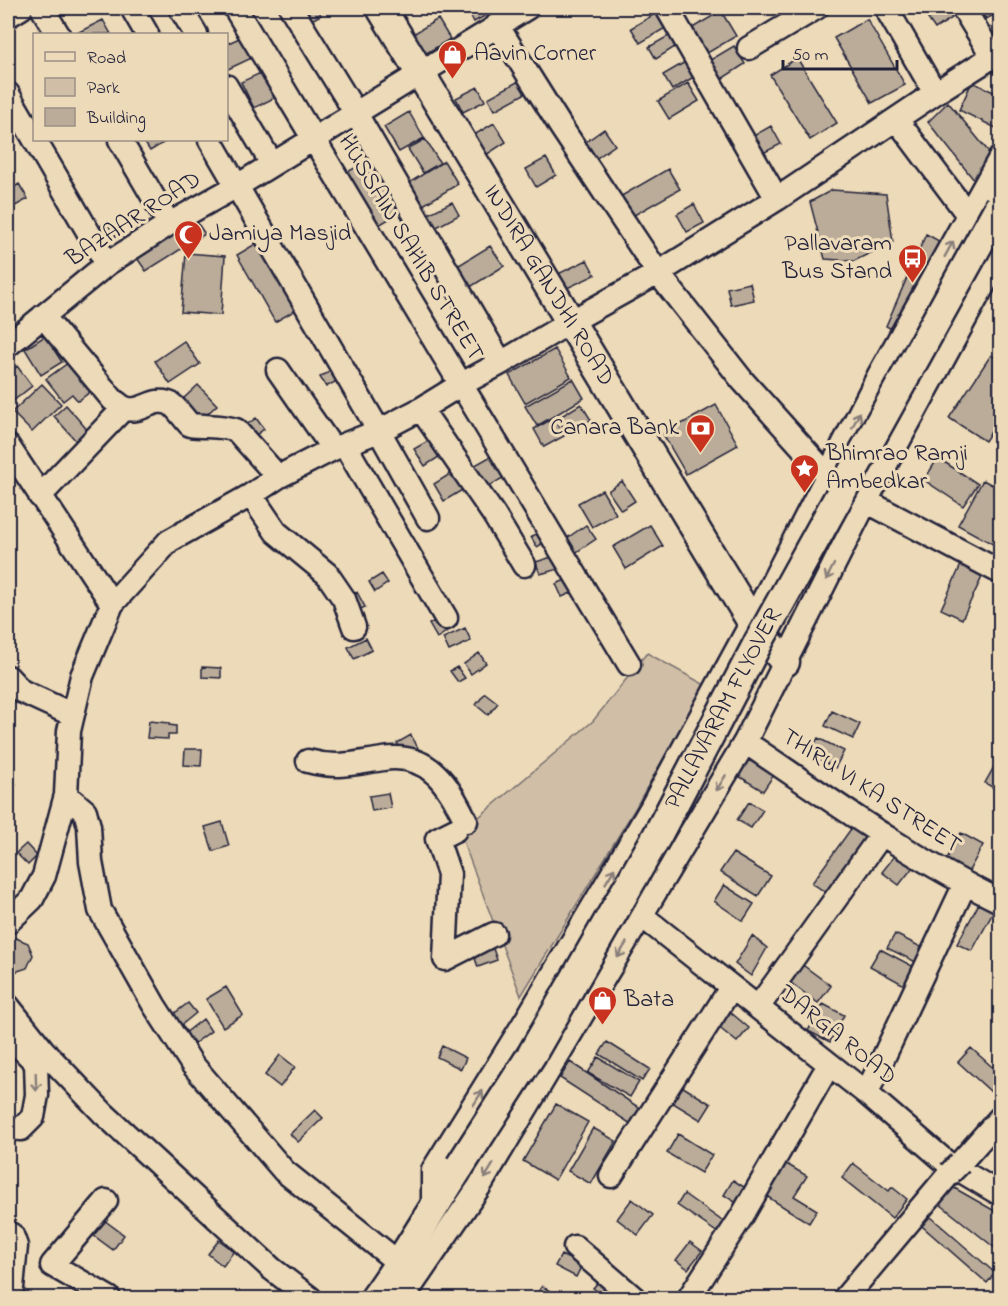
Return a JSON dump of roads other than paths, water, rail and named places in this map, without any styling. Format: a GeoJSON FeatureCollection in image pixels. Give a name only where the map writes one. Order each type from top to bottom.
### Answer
{"type":"FeatureCollection","features":[{"type":"Feature","properties":{"kind":"main road","name":"INDIRA GANDHI ROAD"},"geometry":{"type":"LineString","coordinates":[[381,8],[752,622],[785,662]]}},
{"type":"Feature","properties":{"kind":"main road","name":"PALLAVARAM FLYOVER"},"geometry":{"type":"LineString","coordinates":[[464,1170],[657,836],[759,641],[1000,204]]}},
{"type":"Feature","properties":{"kind":"main road","name":"PALLAVARAM FLYOVER"},"geometry":{"type":"LineString","coordinates":[[438,1209],[550,1043],[1000,228]]}},
{"type":"Feature","properties":{"kind":"main road"},"geometry":{"type":"LineString","coordinates":[[375,1299],[438,1209]]}},
{"type":"Feature","properties":{"kind":"main road"},"geometry":{"type":"LineString","coordinates":[[386,1299],[438,1209]]}},
{"type":"Feature","properties":{"kind":"street"},"geometry":{"type":"LineString","coordinates":[[8,16],[21,8]]}},
{"type":"Feature","properties":{"kind":"street"},"geometry":{"type":"LineString","coordinates":[[42,8],[57,33]]}},
{"type":"Feature","properties":{"kind":"street"},"geometry":{"type":"LineString","coordinates":[[132,8],[146,33]]}},
{"type":"Feature","properties":{"kind":"street"},"geometry":{"type":"LineString","coordinates":[[180,8],[195,33]]}},
{"type":"Feature","properties":{"kind":"street","name":"HUSSAIN SAHIB STREET"},"geometry":{"type":"LineString","coordinates":[[235,8],[629,664]]}},
{"type":"Feature","properties":{"kind":"street"},"geometry":{"type":"LineString","coordinates":[[291,8],[355,112],[501,363]]}},
{"type":"Feature","properties":{"kind":"street","name":"BAZAAR ROAD"},"geometry":{"type":"LineString","coordinates":[[8,345],[107,264],[525,8]]}},
{"type":"Feature","properties":{"kind":"street"},"geometry":{"type":"LineString","coordinates":[[667,8],[777,199]]}},
{"type":"Feature","properties":{"kind":"street"},"geometry":{"type":"LineString","coordinates":[[749,48],[816,8]]}},
{"type":"Feature","properties":{"kind":"street"},"geometry":{"type":"LineString","coordinates":[[886,8],[934,93]]}},
{"type":"Feature","properties":{"kind":"street"},"geometry":{"type":"LineString","coordinates":[[8,922],[32,899],[44,876],[66,795],[72,714],[82,676],[112,604],[169,541],[251,495],[278,477],[339,447],[380,432],[658,273],[777,199],[934,93],[997,55],[963,8]]}},
{"type":"Feature","properties":{"kind":"street"},"geometry":{"type":"LineString","coordinates":[[497,25],[561,127],[658,273],[742,380],[828,476]]}},
{"type":"Feature","properties":{"kind":"street"},"geometry":{"type":"LineString","coordinates":[[228,89],[272,164]]}},
{"type":"Feature","properties":{"kind":"street"},"geometry":{"type":"LineString","coordinates":[[8,94],[33,137]]}},
{"type":"Feature","properties":{"kind":"street"},"geometry":{"type":"LineString","coordinates":[[897,120],[969,215]]}},
{"type":"Feature","properties":{"kind":"street"},"geometry":{"type":"LineString","coordinates":[[35,141],[107,264]]}},
{"type":"Feature","properties":{"kind":"street"},"geometry":{"type":"LineString","coordinates":[[121,141],[169,224]]}},
{"type":"Feature","properties":{"kind":"street"},"geometry":{"type":"LineString","coordinates":[[211,141],[428,518]]}},
{"type":"Feature","properties":{"kind":"street"},"geometry":{"type":"LineString","coordinates":[[438,1209],[434,1170],[651,808],[752,622],[880,373],[1000,158]]}},
{"type":"Feature","properties":{"kind":"street"},"geometry":{"type":"LineString","coordinates":[[403,1299],[479,1187],[745,742],[866,501],[1000,255]]}},
{"type":"Feature","properties":{"kind":"street"},"geometry":{"type":"LineString","coordinates":[[43,316],[113,400],[124,408],[134,410],[154,402],[165,402],[172,405],[190,425],[228,427],[236,430],[278,477]]}},
{"type":"Feature","properties":{"kind":"street"},"geometry":{"type":"LineString","coordinates":[[278,370],[339,447],[446,618]]}},
{"type":"Feature","properties":{"kind":"street"},"geometry":{"type":"LineString","coordinates":[[40,496],[124,408]]}},
{"type":"Feature","properties":{"kind":"street"},"geometry":{"type":"LineString","coordinates":[[421,409],[495,514],[524,565]]}},
{"type":"Feature","properties":{"kind":"street"},"geometry":{"type":"LineString","coordinates":[[8,446],[112,604]]}},
{"type":"Feature","properties":{"kind":"street"},"geometry":{"type":"LineString","coordinates":[[251,495],[276,532],[327,574],[344,599],[354,627]]}},
{"type":"Feature","properties":{"kind":"street"},"geometry":{"type":"LineString","coordinates":[[866,501],[1000,572]]}},
{"type":"Feature","properties":{"kind":"street"},"geometry":{"type":"LineString","coordinates":[[8,677],[21,691],[72,714]]}},
{"type":"Feature","properties":{"kind":"street","name":"THIRU VI KA STREET"},"geometry":{"type":"LineString","coordinates":[[745,742],[882,834],[965,884],[1000,901]]}},
{"type":"Feature","properties":{"kind":"street"},"geometry":{"type":"LineString","coordinates":[[308,761],[325,766],[342,766],[400,758],[415,761],[432,770],[446,785],[460,825],[437,839],[449,874],[445,959],[494,934]]}},
{"type":"Feature","properties":{"kind":"street"},"geometry":{"type":"LineString","coordinates":[[66,795],[85,811],[90,826],[91,862],[100,910],[154,1005],[192,1064],[284,1171],[400,1264]]}},
{"type":"Feature","properties":{"kind":"street"},"geometry":{"type":"LineString","coordinates":[[764,999],[882,834]]}},
{"type":"Feature","properties":{"kind":"street"},"geometry":{"type":"LineString","coordinates":[[871,1084],[965,884]]}},
{"type":"Feature","properties":{"kind":"street","name":"DARGA ROAD"},"geometry":{"type":"LineString","coordinates":[[642,916],[723,985],[866,1093],[946,1162],[1000,1194]]}},
{"type":"Feature","properties":{"kind":"street"},"geometry":{"type":"LineString","coordinates":[[723,985],[744,982],[871,1084],[955,1168],[1000,1207]]}},
{"type":"Feature","properties":{"kind":"street"},"geometry":{"type":"LineString","coordinates":[[723,985],[823,1075],[955,1168],[978,1171],[1000,1184]]}},
{"type":"Feature","properties":{"kind":"street"},"geometry":{"type":"LineString","coordinates":[[611,1176],[723,985]]}},
{"type":"Feature","properties":{"kind":"street"},"geometry":{"type":"LineString","coordinates":[[8,1006],[43,1050],[103,1113],[272,1269],[310,1299]]}},
{"type":"Feature","properties":{"kind":"street"},"geometry":{"type":"LineString","coordinates":[[8,1035],[36,1063],[37,1095],[33,1118],[21,1128],[8,1128]]}},
{"type":"Feature","properties":{"kind":"street"},"geometry":{"type":"LineString","coordinates":[[689,1299],[742,1216],[823,1075]]}},
{"type":"Feature","properties":{"kind":"street"},"geometry":{"type":"LineString","coordinates":[[845,1299],[1000,1118]]}},
{"type":"Feature","properties":{"kind":"street"},"geometry":{"type":"LineString","coordinates":[[106,1201],[52,1265],[109,1299]]}},
{"type":"Feature","properties":{"kind":"street"},"geometry":{"type":"LineString","coordinates":[[8,1233],[12,1235],[16,1246],[11,1299]]}},
{"type":"Feature","properties":{"kind":"street"},"geometry":{"type":"LineString","coordinates":[[575,1247],[634,1299]]}},
{"type":"Feature","properties":{"kind":"place","name":"Aavin Corner"},"geometry":{"type":"Point","coordinates":[453,80]}},
{"type":"Feature","properties":{"kind":"place","name":"Jamiya Masjid"},"geometry":{"type":"Point","coordinates":[188,260]}},
{"type":"Feature","properties":{"kind":"place","name":"Pallavaram Bus Stand"},"geometry":{"type":"Point","coordinates":[913,284]}},
{"type":"Feature","properties":{"kind":"place","name":"Canara Bank"},"geometry":{"type":"Point","coordinates":[700,454]}},
{"type":"Feature","properties":{"kind":"place","name":"Bhimrao Ramji Ambedkar"},"geometry":{"type":"Point","coordinates":[805,494]}},
{"type":"Feature","properties":{"kind":"place","name":"Bata"},"geometry":{"type":"Point","coordinates":[603,1026]}}]}
